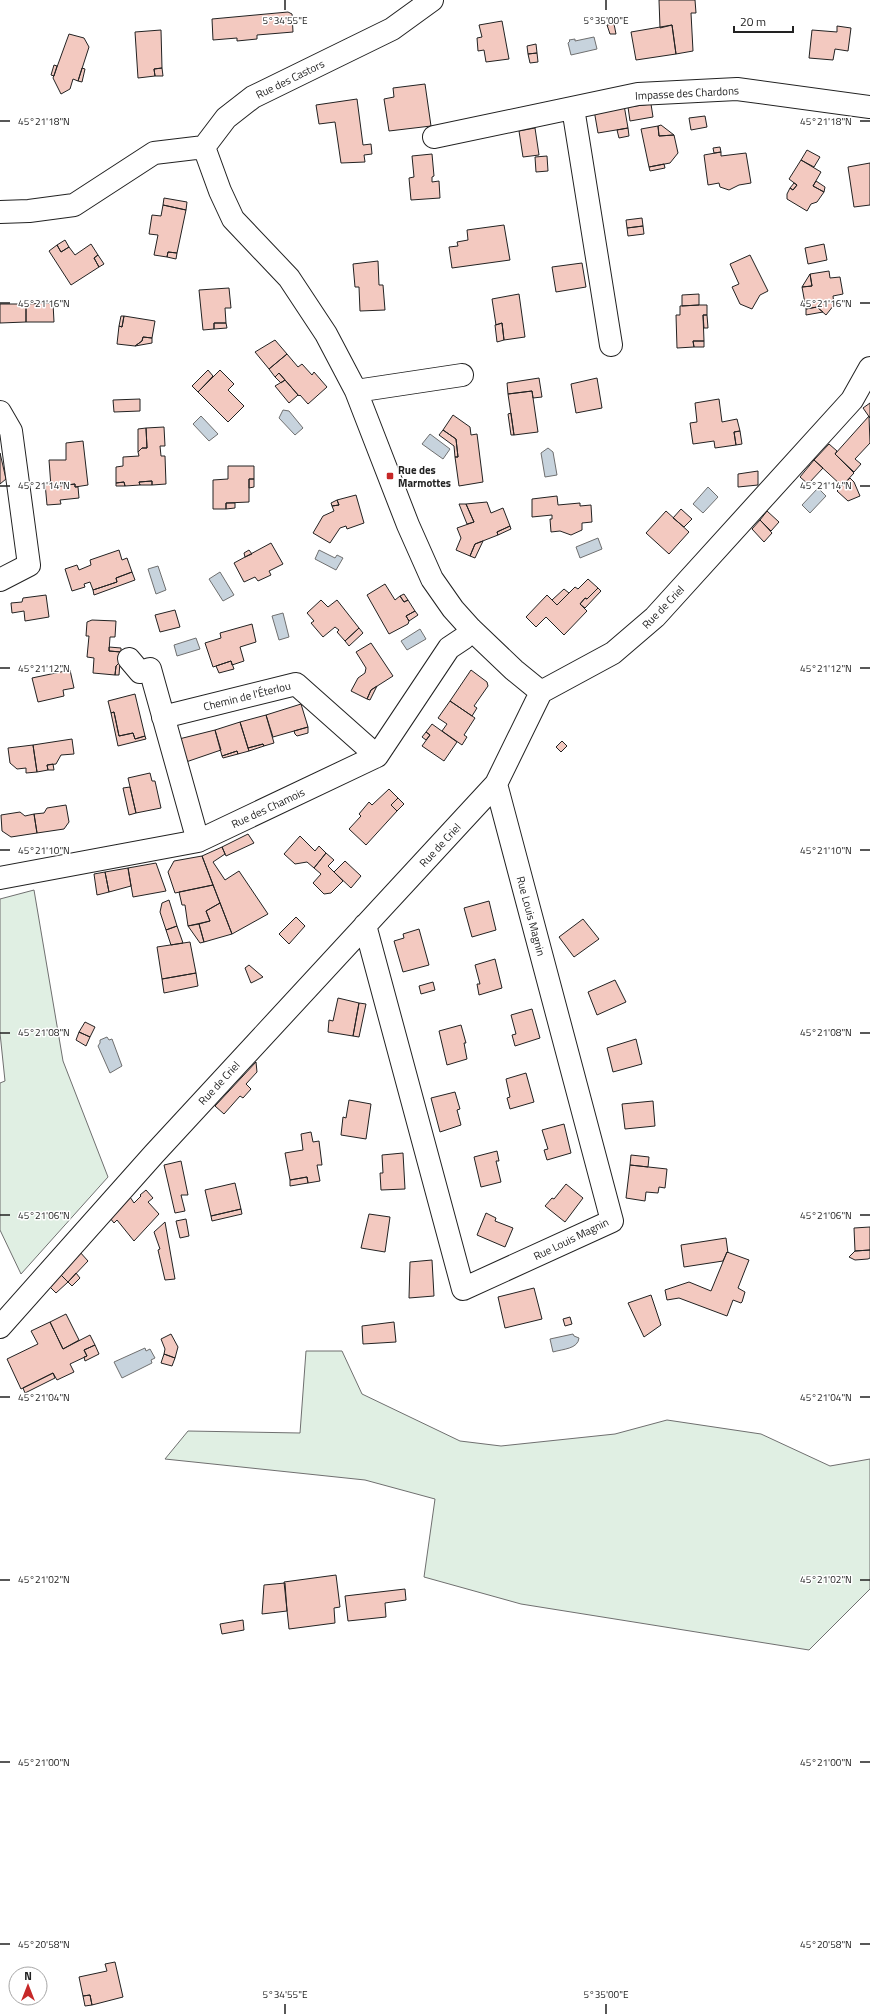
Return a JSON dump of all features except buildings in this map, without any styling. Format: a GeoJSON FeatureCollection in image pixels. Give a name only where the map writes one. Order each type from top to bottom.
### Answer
{"type":"FeatureCollection","features":[{"type":"Feature","properties":{"kind":"street","name":"Rue des Castors"},"geometry":{"type":"LineString","coordinates":[[204,147],[226,118],[253,97],[392,28],[432,0]]}},
{"type":"Feature","properties":{"kind":"street","name":"Impasse des Chardons"},"geometry":{"type":"LineString","coordinates":[[434,137],[638,94],[737,89],[870,107]]}},
{"type":"Feature","properties":{"kind":"street"},"geometry":{"type":"LineString","coordinates":[[574,108],[611,345]]}},
{"type":"Feature","properties":{"kind":"street"},"geometry":{"type":"LineString","coordinates":[[0,212],[29,211],[74,205],[154,153],[204,147],[220,191],[233,218],[289,278],[326,334],[356,391],[408,525],[432,579],[453,609],[471,629],[514,670],[541,692]]}},
{"type":"Feature","properties":{"kind":"street","name":"Rue de Criel"},"geometry":{"type":"LineString","coordinates":[[0,1328],[154,1154],[496,784],[541,692],[613,653],[655,617],[852,400],[870,368]]}},
{"type":"Feature","properties":{"kind":"street"},"geometry":{"type":"LineString","coordinates":[[356,391],[462,375]]}},
{"type":"Feature","properties":{"kind":"street"},"geometry":{"type":"LineString","coordinates":[[0,412],[11,431],[28,565],[0,580]]}},
{"type":"Feature","properties":{"kind":"street"},"geometry":{"type":"LineString","coordinates":[[378,756],[449,648],[464,638],[471,629]]}},
{"type":"Feature","properties":{"kind":"street"},"geometry":{"type":"LineString","coordinates":[[129,659],[140,672],[150,670],[198,841]]}},
{"type":"Feature","properties":{"kind":"street","name":"Chemin de l'Éterlou"},"geometry":{"type":"LineString","coordinates":[[163,717],[296,684],[378,756]]}},
{"type":"Feature","properties":{"kind":"street","name":"Rue des Chamois"},"geometry":{"type":"LineString","coordinates":[[0,878],[198,841],[378,756]]}},
{"type":"Feature","properties":{"kind":"street","name":"Rue Louis Magnin"},"geometry":{"type":"LineString","coordinates":[[365,925],[463,1289],[612,1220],[496,784]]}},
{"type":"Feature","properties":{"kind":"green space"},"geometry":{"type":"Polygon","coordinates":[[[34,890],[63,1061],[108,1177],[21,1274],[0,1230],[0,1083],[5,1081],[0,1033],[0,899],[34,890]]]}},
{"type":"Feature","properties":{"kind":"green space"},"geometry":{"type":"Polygon","coordinates":[[[306,1351],[342,1351],[362,1394],[460,1441],[501,1446],[615,1434],[667,1420],[761,1434],[830,1466],[870,1459],[870,1589],[809,1650],[521,1604],[424,1577],[435,1499],[365,1480],[165,1459],[188,1431],[300,1433],[306,1351]]]}},
{"type":"Feature","properties":{"kind":"shaded area"},"geometry":{"type":"Polygon","coordinates":[[[594,37],[597,49],[571,55],[568,43],[570,41],[569,40],[575,39],[575,41],[594,37]]]}},
{"type":"Feature","properties":{"kind":"shaded area"},"geometry":{"type":"Polygon","coordinates":[[[283,410],[289,411],[303,428],[295,435],[279,418],[283,410]]]}},
{"type":"Feature","properties":{"kind":"shaded area"},"geometry":{"type":"Polygon","coordinates":[[[201,416],[218,434],[209,441],[193,424],[201,416]]]}},
{"type":"Feature","properties":{"kind":"shaded area"},"geometry":{"type":"Polygon","coordinates":[[[430,434],[450,449],[443,459],[422,444],[430,434]]]}},
{"type":"Feature","properties":{"kind":"shaded area"},"geometry":{"type":"Polygon","coordinates":[[[548,448],[553,452],[557,475],[545,477],[541,453],[548,448]]]}},
{"type":"Feature","properties":{"kind":"shaded area"},"geometry":{"type":"Polygon","coordinates":[[[708,487],[718,497],[703,513],[693,504],[708,487]]]}},
{"type":"Feature","properties":{"kind":"shaded area"},"geometry":{"type":"Polygon","coordinates":[[[818,488],[826,496],[810,513],[802,505],[818,488]]]}},
{"type":"Feature","properties":{"kind":"shaded area"},"geometry":{"type":"Polygon","coordinates":[[[598,538],[602,549],[580,558],[576,547],[598,538]]]}},
{"type":"Feature","properties":{"kind":"shaded area"},"geometry":{"type":"Polygon","coordinates":[[[319,550],[335,558],[337,555],[343,558],[336,570],[315,559],[319,550]]]}},
{"type":"Feature","properties":{"kind":"shaded area"},"geometry":{"type":"Polygon","coordinates":[[[158,566],[166,590],[156,594],[148,569],[158,566]]]}},
{"type":"Feature","properties":{"kind":"shaded area"},"geometry":{"type":"Polygon","coordinates":[[[220,572],[234,595],[223,601],[209,579],[220,572]]]}},
{"type":"Feature","properties":{"kind":"shaded area"},"geometry":{"type":"Polygon","coordinates":[[[283,613],[289,637],[279,640],[272,616],[283,613]]]}},
{"type":"Feature","properties":{"kind":"shaded area"},"geometry":{"type":"Polygon","coordinates":[[[420,629],[426,639],[407,650],[401,641],[420,629]]]}},
{"type":"Feature","properties":{"kind":"shaded area"},"geometry":{"type":"Polygon","coordinates":[[[196,638],[200,649],[177,656],[174,645],[196,638]]]}},
{"type":"Feature","properties":{"kind":"shaded area"},"geometry":{"type":"Polygon","coordinates":[[[107,1037],[109,1040],[112,1039],[122,1066],[110,1073],[98,1046],[100,1040],[107,1037]]]}},
{"type":"Feature","properties":{"kind":"shaded area"},"geometry":{"type":"Polygon","coordinates":[[[573,1334],[579,1338],[576,1344],[569,1348],[553,1352],[550,1339],[573,1334]]]}},
{"type":"Feature","properties":{"kind":"shaded area"},"geometry":{"type":"Polygon","coordinates":[[[145,1348],[146,1351],[150,1349],[155,1358],[151,1360],[152,1363],[122,1378],[114,1362],[145,1348]]]}},
{"type":"Feature","properties":{"kind":"place","name":"Rue des Marmottes"},"geometry":{"type":"Point","coordinates":[390,476]}}]}
